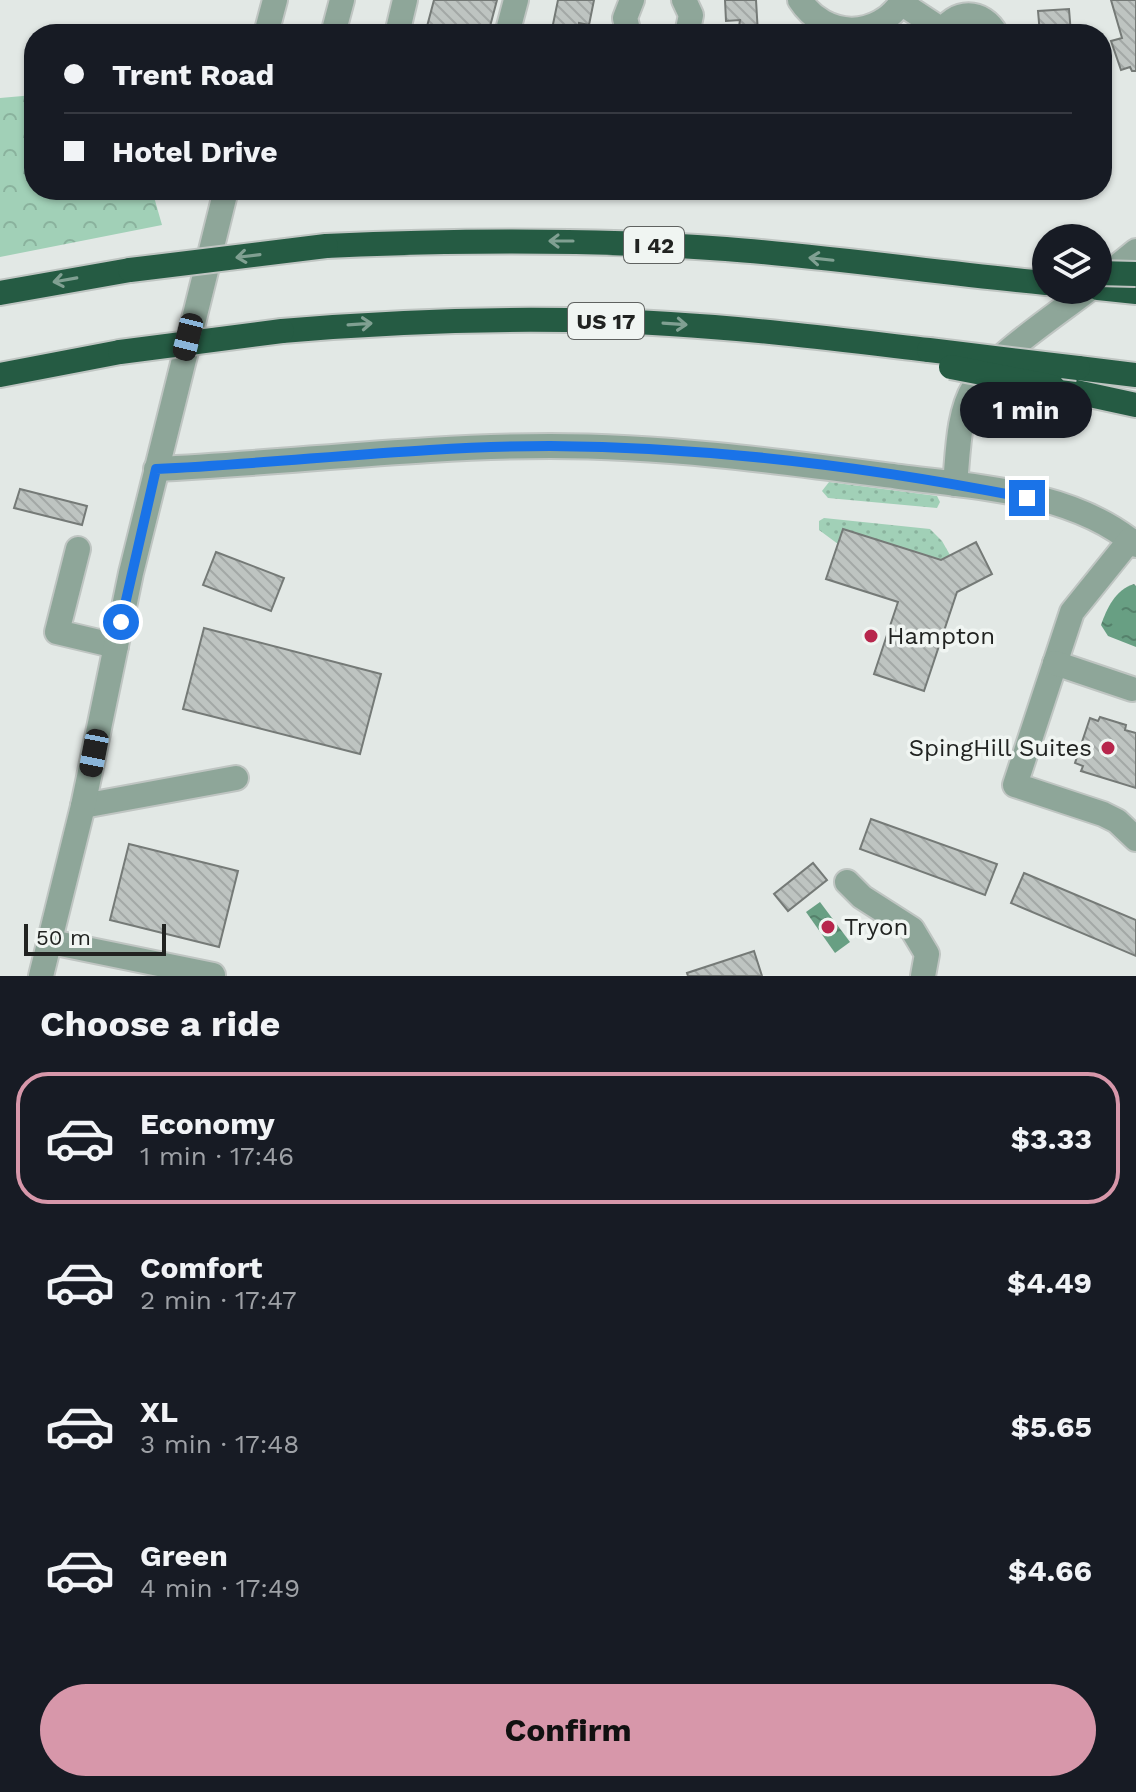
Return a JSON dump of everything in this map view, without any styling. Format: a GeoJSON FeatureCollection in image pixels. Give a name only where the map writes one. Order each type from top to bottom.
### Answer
{"type":"FeatureCollection","features":[{"type":"Feature","properties":{"kind":"highway","name":"I 42"},"geometry":{"type":"LineString","coordinates":[[0,293],[130,270],[326,246],[441,241],[589,241],[726,249],[983,272],[1032,281]]}},
{"type":"Feature","properties":{"kind":"highway"},"geometry":{"type":"LineString","coordinates":[[983,272],[1032,270]]}},
{"type":"Feature","properties":{"kind":"highway"},"geometry":{"type":"LineString","coordinates":[[1112,273],[1136,274]]}},
{"type":"Feature","properties":{"kind":"highway"},"geometry":{"type":"LineString","coordinates":[[1112,289],[1136,292]]}},
{"type":"Feature","properties":{"kind":"highway","name":"US 17"},"geometry":{"type":"LineString","coordinates":[[0,375],[120,352],[282,331],[436,321],[568,320],[776,332],[923,355],[1136,375]]}},
{"type":"Feature","properties":{"kind":"highway"},"geometry":{"type":"LineString","coordinates":[[923,355],[1136,405]]}},
{"type":"Feature","properties":{"kind":"street"},"geometry":{"type":"LineString","coordinates":[[269,24],[275,0]]}},
{"type":"Feature","properties":{"kind":"street"},"geometry":{"type":"LineString","coordinates":[[336,24],[342,0]]}},
{"type":"Feature","properties":{"kind":"street"},"geometry":{"type":"LineString","coordinates":[[399,24],[405,0]]}},
{"type":"Feature","properties":{"kind":"street"},"geometry":{"type":"LineString","coordinates":[[510,24],[516,0]]}},
{"type":"Feature","properties":{"kind":"street"},"geometry":{"type":"LineString","coordinates":[[626,24],[625,18],[632,0]]}},
{"type":"Feature","properties":{"kind":"street"},"geometry":{"type":"LineString","coordinates":[[684,0],[691,15],[689,24]]}},
{"type":"Feature","properties":{"kind":"street"},"geometry":{"type":"LineString","coordinates":[[800,0],[814,18],[824,24]]}},
{"type":"Feature","properties":{"kind":"street"},"geometry":{"type":"LineString","coordinates":[[878,24],[888,18],[902,2],[931,24]]}},
{"type":"Feature","properties":{"kind":"street"},"geometry":{"type":"LineString","coordinates":[[949,24],[956,17],[975,15],[989,24]]}},
{"type":"Feature","properties":{"kind":"street"},"geometry":{"type":"LineString","coordinates":[[41,976],[83,806],[156,469],[223,200]]}},
{"type":"Feature","properties":{"kind":"street"},"geometry":{"type":"LineString","coordinates":[[1112,271],[1136,251]]}},
{"type":"Feature","properties":{"kind":"street"},"geometry":{"type":"LineString","coordinates":[[955,484],[962,424],[974,388],[995,364],[1070,304]]}},
{"type":"Feature","properties":{"kind":"street"},"geometry":{"type":"LineString","coordinates":[[156,469],[375,452],[550,446],[681,452],[955,484],[1051,503],[1097,518],[1133,542],[1072,612],[1015,785],[1103,814],[1117,821],[1136,839]]}},
{"type":"Feature","properties":{"kind":"street"},"geometry":{"type":"LineString","coordinates":[[78,549],[57,632],[116,646]]}},
{"type":"Feature","properties":{"kind":"street"},"geometry":{"type":"LineString","coordinates":[[1055,663],[1135,690]]}},
{"type":"Feature","properties":{"kind":"street"},"geometry":{"type":"LineString","coordinates":[[83,806],[236,778]]}},
{"type":"Feature","properties":{"kind":"street"},"geometry":{"type":"LineString","coordinates":[[847,882],[862,897],[912,929],[927,954],[923,976]]}},
{"type":"Feature","properties":{"kind":"street"},"geometry":{"type":"LineString","coordinates":[[51,942],[213,975]]}},
{"type":"Feature","properties":{"kind":"green space"},"geometry":{"type":"Polygon","coordinates":[[[24,96],[24,200],[155,200],[162,225],[0,257],[0,98],[24,96]]]}},
{"type":"Feature","properties":{"kind":"green space"},"geometry":{"type":"Polygon","coordinates":[[[829,482],[937,496],[940,502],[937,508],[828,498],[822,491],[829,482]]]}},
{"type":"Feature","properties":{"kind":"green space"},"geometry":{"type":"Polygon","coordinates":[[[824,518],[930,529],[950,555],[941,560],[843,529],[838,544],[819,530],[819,521],[824,518]]]}},
{"type":"Feature","properties":{"kind":"water"},"geometry":{"type":"Polygon","coordinates":[[[1134,584],[1136,647],[1108,636],[1101,625],[1117,595],[1134,584]]]}},
{"type":"Feature","properties":{"kind":"water","name":"Tryon"},"geometry":{"type":"Polygon","coordinates":[[[820,902],[850,942],[835,953],[806,912],[820,902]]]}},
{"type":"Feature","properties":{"kind":"building"},"geometry":{"type":"Polygon","coordinates":[[[434,0],[497,0],[491,24],[428,24],[434,0]]]}},
{"type":"Feature","properties":{"kind":"building"},"geometry":{"type":"Polygon","coordinates":[[[558,0],[594,0],[589,24],[553,24],[558,0]]]}},
{"type":"Feature","properties":{"kind":"building"},"geometry":{"type":"Polygon","coordinates":[[[725,0],[756,0],[757,24],[726,21],[725,0]]]}},
{"type":"Feature","properties":{"kind":"building"},"geometry":{"type":"Polygon","coordinates":[[[1111,0],[1136,0],[1136,71],[1130,67],[1121,70],[1112,41],[1122,38],[1111,0]]]}},
{"type":"Feature","properties":{"kind":"building"},"geometry":{"type":"Polygon","coordinates":[[[1069,9],[1070,24],[1039,24],[1038,11],[1069,9]]]}},
{"type":"Feature","properties":{"kind":"building"},"geometry":{"type":"Polygon","coordinates":[[[20,489],[87,506],[82,525],[14,508],[20,489]]]}},
{"type":"Feature","properties":{"kind":"building"},"geometry":{"type":"Polygon","coordinates":[[[843,529],[941,560],[976,542],[992,574],[957,592],[924,691],[874,674],[898,602],[826,579],[843,529]]]}},
{"type":"Feature","properties":{"kind":"building"},"geometry":{"type":"Polygon","coordinates":[[[216,552],[284,578],[271,611],[203,585],[216,552]]]}},
{"type":"Feature","properties":{"kind":"building"},"geometry":{"type":"Polygon","coordinates":[[[204,628],[381,674],[360,754],[183,709],[204,628]]]}},
{"type":"Feature","properties":{"kind":"building","name":"SpingHill Suites"},"geometry":{"type":"Polygon","coordinates":[[[1100,717],[1126,725],[1125,730],[1136,733],[1136,788],[1081,771],[1083,766],[1075,763],[1090,718],[1098,721],[1100,717]]]}},
{"type":"Feature","properties":{"kind":"building"},"geometry":{"type":"Polygon","coordinates":[[[871,819],[997,864],[985,895],[860,849],[871,819]]]}},
{"type":"Feature","properties":{"kind":"building"},"geometry":{"type":"Polygon","coordinates":[[[129,844],[238,871],[219,947],[110,920],[129,844]]]}},
{"type":"Feature","properties":{"kind":"building"},"geometry":{"type":"Polygon","coordinates":[[[813,863],[827,880],[788,911],[774,894],[813,863]]]}},
{"type":"Feature","properties":{"kind":"building"},"geometry":{"type":"Polygon","coordinates":[[[1024,873],[1136,920],[1136,956],[1011,903],[1024,873]]]}},
{"type":"Feature","properties":{"kind":"building"},"geometry":{"type":"Polygon","coordinates":[[[754,951],[762,976],[688,976],[687,973],[754,951]]]}},
{"type":"Feature","properties":{"kind":"place","name":"Hampton"},"geometry":{"type":"Point","coordinates":[871,636]}},
{"type":"Feature","properties":{"kind":"place","name":"SpingHill Suites"},"geometry":{"type":"Point","coordinates":[1108,748]}},
{"type":"Feature","properties":{"kind":"place","name":"Tryon"},"geometry":{"type":"Point","coordinates":[828,927]}},
{"type":"Feature","properties":{"kind":"route"},"geometry":{"type":"LineString","coordinates":[[121,622],[156,469],[375,452],[550,446],[681,452],[816,466],[955,484],[1027,498]]}}]}
